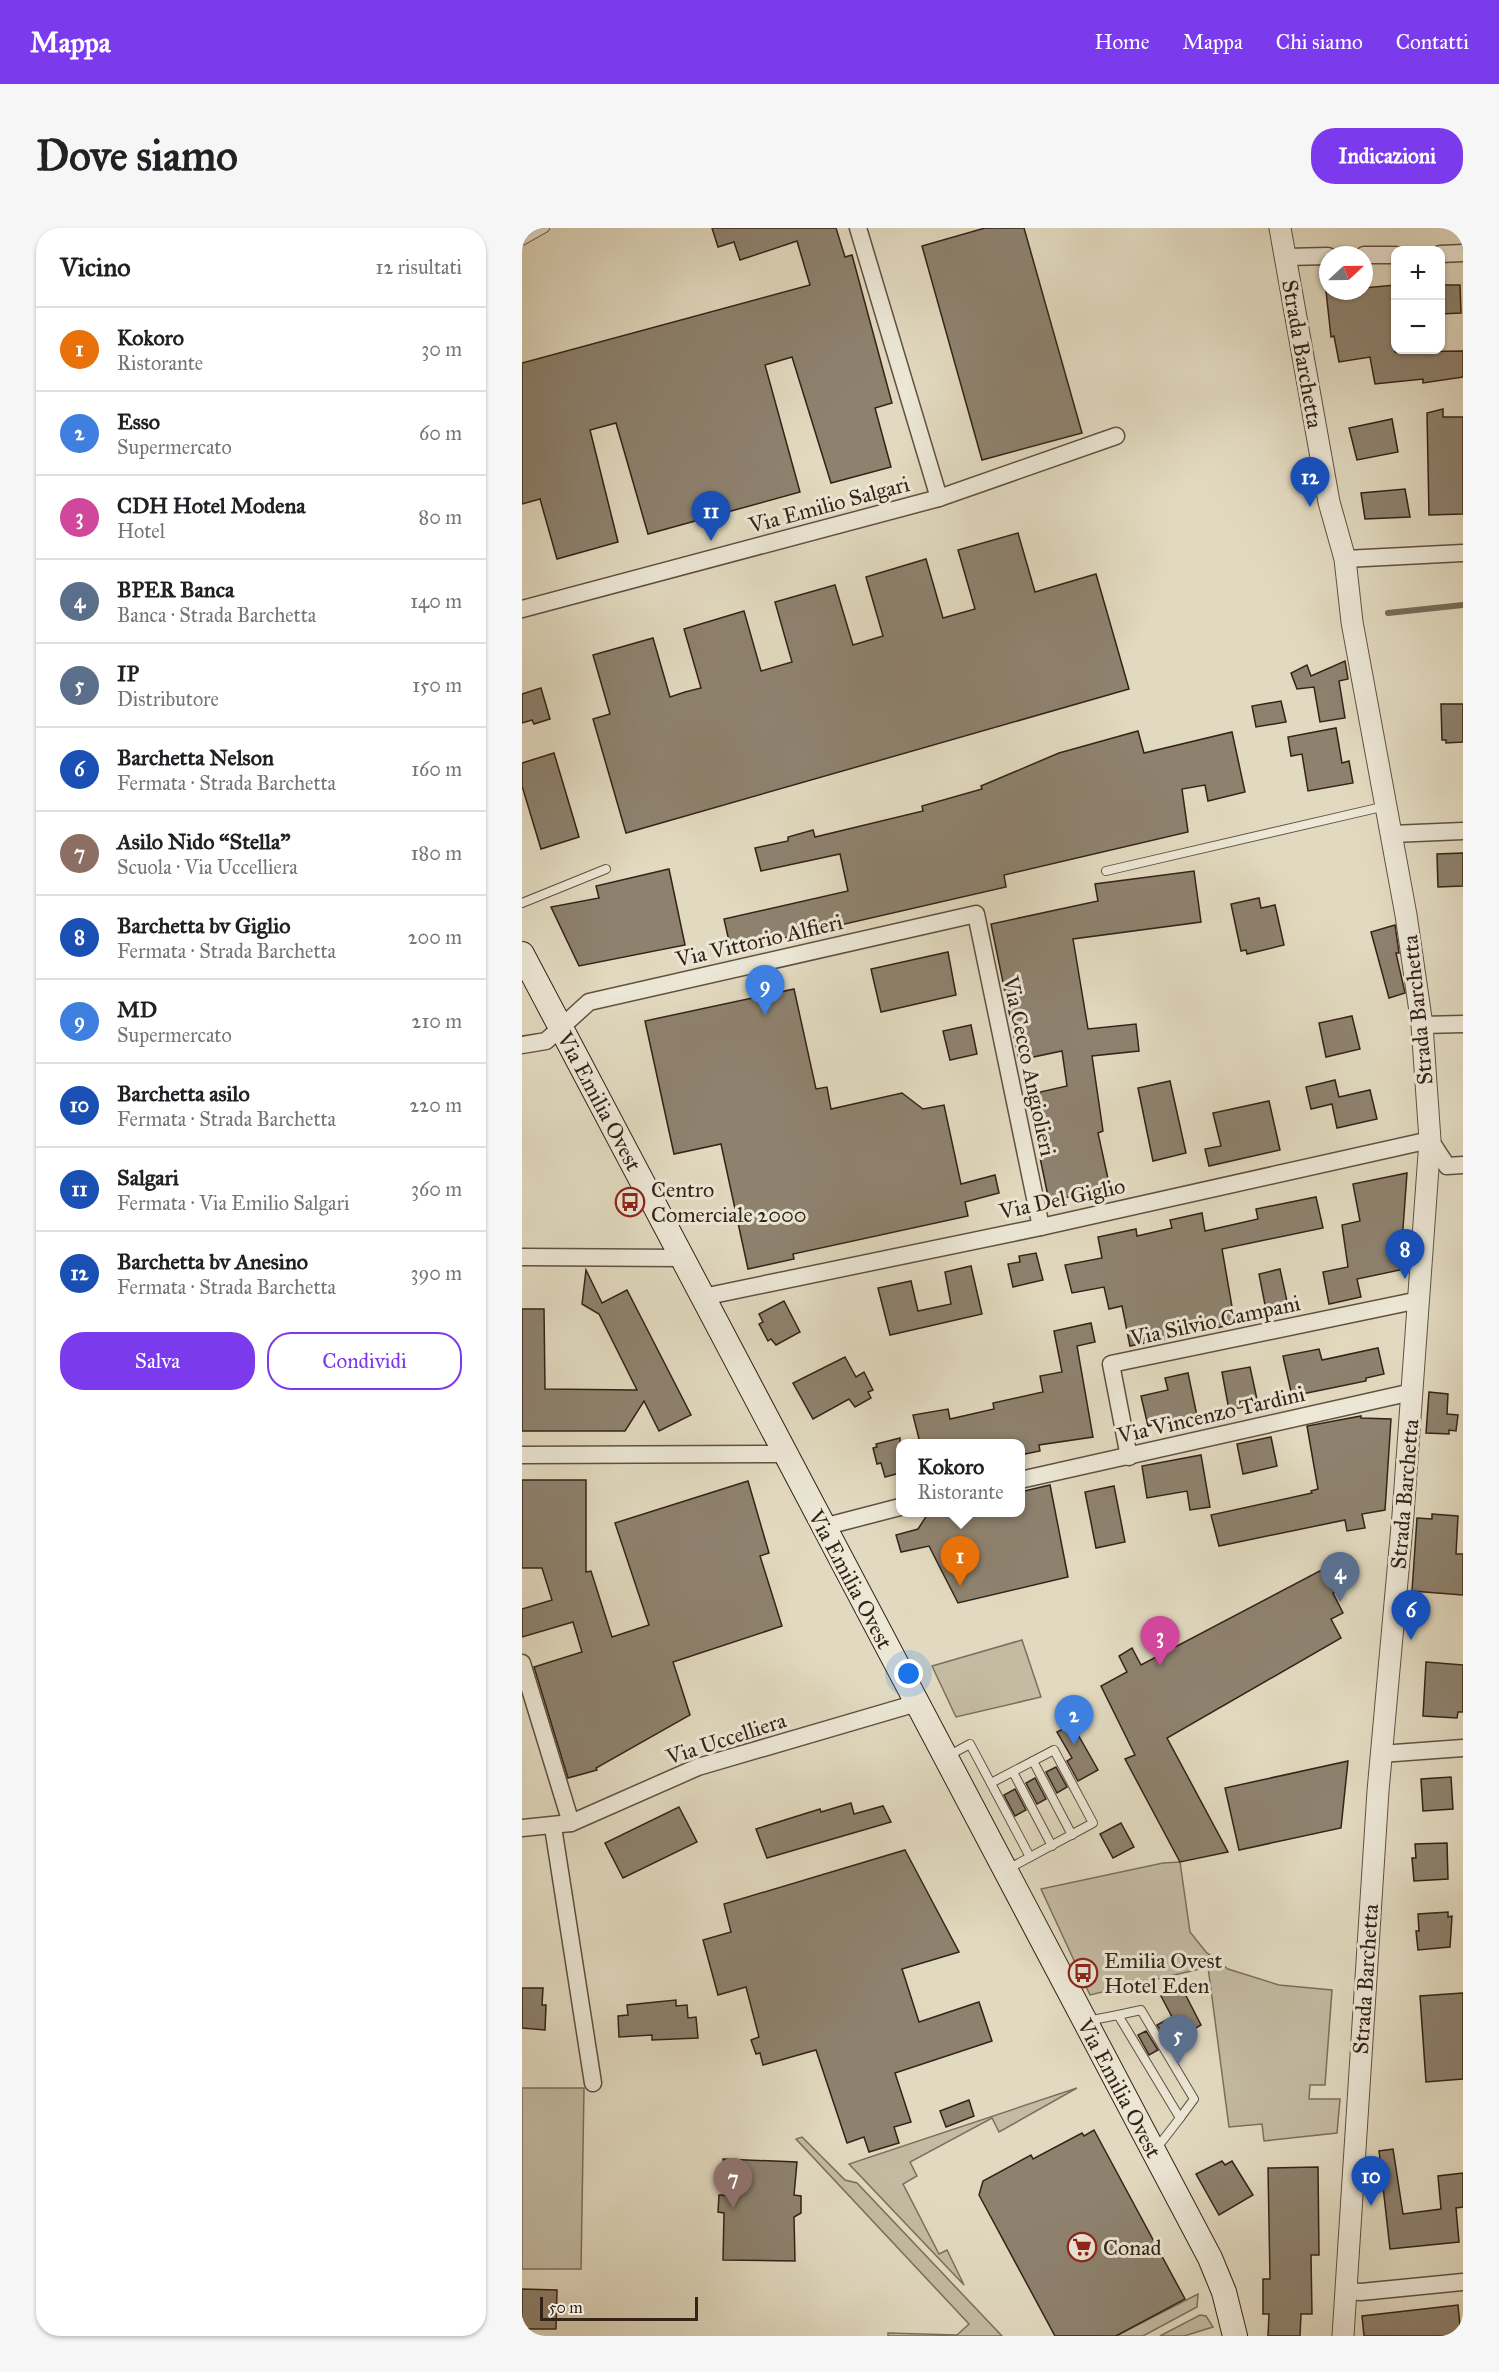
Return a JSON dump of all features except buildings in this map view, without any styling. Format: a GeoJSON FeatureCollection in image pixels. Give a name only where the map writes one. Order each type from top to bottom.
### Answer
{"type":"FeatureCollection","features":[{"type":"Feature","properties":{"kind":"main road","name":"Via Emilia Ovest"},"geometry":{"type":"LineString","coordinates":[[522,954],[1210,2258],[1224,2292],[1236,2336]]}},
{"type":"Feature","properties":{"kind":"street","name":"Via Emilio Salgari"},"geometry":{"type":"LineString","coordinates":[[858,228],[939,498]]}},
{"type":"Feature","properties":{"kind":"street","name":"Strada Barchetta"},"geometry":{"type":"LineString","coordinates":[[1280,228],[1329,502],[1345,559],[1352,622],[1392,834],[1422,1025],[1430,1140],[1412,1392],[1381,1754],[1343,2336]]}},
{"type":"Feature","properties":{"kind":"street"},"geometry":{"type":"LineString","coordinates":[[1445,254],[1463,253]]}},
{"type":"Feature","properties":{"kind":"street"},"geometry":{"type":"LineString","coordinates":[[1373,255],[1391,255]]}},
{"type":"Feature","properties":{"kind":"street"},"geometry":{"type":"LineString","coordinates":[[1286,257],[1319,256]]}},
{"type":"Feature","properties":{"kind":"street","name":"Via Emilio Salgari"},"geometry":{"type":"LineString","coordinates":[[522,609],[939,498],[1116,436]]}},
{"type":"Feature","properties":{"kind":"street"},"geometry":{"type":"LineString","coordinates":[[1345,559],[1463,553]]}},
{"type":"Feature","properties":{"kind":"street"},"geometry":{"type":"LineString","coordinates":[[1392,834],[1463,831]]}},
{"type":"Feature","properties":{"kind":"street","name":"Via Vittorio Alfieri"},"geometry":{"type":"LineString","coordinates":[[522,1045],[546,1041],[589,1002],[976,914]]}},
{"type":"Feature","properties":{"kind":"street","name":"Via Cecco Angiolieri"},"geometry":{"type":"LineString","coordinates":[[976,914],[1041,1227]]}},
{"type":"Feature","properties":{"kind":"street"},"geometry":{"type":"LineString","coordinates":[[1422,1025],[1463,1024]]}},
{"type":"Feature","properties":{"kind":"street"},"geometry":{"type":"LineString","coordinates":[[1430,1140],[1447,1166],[1463,1165]]}},
{"type":"Feature","properties":{"kind":"street","name":"Via Del Giglio"},"geometry":{"type":"LineString","coordinates":[[703,1297],[1041,1227],[1430,1140]]}},
{"type":"Feature","properties":{"kind":"street"},"geometry":{"type":"LineString","coordinates":[[522,1257],[682,1258]]}},
{"type":"Feature","properties":{"kind":"street","name":"Via Silvio Campani"},"geometry":{"type":"LineString","coordinates":[[1129,1457],[1111,1364],[1419,1300]]}},
{"type":"Feature","properties":{"kind":"street","name":"Via Vincenzo Tardini"},"geometry":{"type":"LineString","coordinates":[[1025,1479],[1412,1392]]}},
{"type":"Feature","properties":{"kind":"street"},"geometry":{"type":"LineString","coordinates":[[522,1455],[786,1454]]}},
{"type":"Feature","properties":{"kind":"street"},"geometry":{"type":"LineString","coordinates":[[823,1527],[896,1509]]}},
{"type":"Feature","properties":{"kind":"street"},"geometry":{"type":"LineString","coordinates":[[522,1663],[571,1823]]}},
{"type":"Feature","properties":{"kind":"street","name":"Via Uccelliera"},"geometry":{"type":"LineString","coordinates":[[522,1828],[553,1827],[571,1823],[698,1767],[917,1703]]}},
{"type":"Feature","properties":{"kind":"street"},"geometry":{"type":"LineString","coordinates":[[1381,1754],[1463,1748]]}},
{"type":"Feature","properties":{"kind":"street"},"geometry":{"type":"LineString","coordinates":[[553,1827],[593,2083]]}},
{"type":"Feature","properties":{"kind":"street"},"geometry":{"type":"LineString","coordinates":[[1346,2291],[1361,2292],[1463,2282]]}},
{"type":"Feature","properties":{"kind":"lane"},"geometry":{"type":"LineString","coordinates":[[522,241],[545,228]]}},
{"type":"Feature","properties":{"kind":"lane"},"geometry":{"type":"LineString","coordinates":[[1106,871],[1386,806]]}},
{"type":"Feature","properties":{"kind":"lane"},"geometry":{"type":"LineString","coordinates":[[522,903],[606,869]]}},
{"type":"Feature","properties":{"kind":"lane"},"geometry":{"type":"LineString","coordinates":[[946,1757],[970,1744],[1030,1857]]}},
{"type":"Feature","properties":{"kind":"lane"},"geometry":{"type":"LineString","coordinates":[[991,1783],[1054,1750],[1093,1823],[1005,1870]]}},
{"type":"Feature","properties":{"kind":"lane"},"geometry":{"type":"LineString","coordinates":[[1032,1761],[1072,1835]]}},
{"type":"Feature","properties":{"kind":"lane"},"geometry":{"type":"LineString","coordinates":[[1012,1772],[1052,1846]]}},
{"type":"Feature","properties":{"kind":"lane"},"geometry":{"type":"LineString","coordinates":[[1085,2021],[1141,2010],[1194,2099],[1154,2152]]}},
{"type":"Feature","properties":{"kind":"lane"},"geometry":{"type":"LineString","coordinates":[[1118,2014],[1180,2118]]}},
{"type":"Feature","properties":{"kind":"shaded area"},"geometry":{"type":"Polygon","coordinates":[[[1022,1640],[1041,1697],[956,1717],[932,1666],[1022,1640]]]}},
{"type":"Feature","properties":{"kind":"shaded area"},"geometry":{"type":"Polygon","coordinates":[[[1180,1862],[1190,1932],[1206,1952],[1228,1969],[1279,1985],[1332,1990],[1325,2085],[1310,2085],[1309,2099],[1340,2099],[1337,2133],[1264,2141],[1262,2124],[1229,2127],[1208,1967],[1090,1995],[1041,1889],[1163,1863],[1180,1862]]]}},
{"type":"Feature","properties":{"kind":"shaded area"},"geometry":{"type":"Polygon","coordinates":[[[522,2088],[584,2088],[581,2269],[522,2269],[522,2088]]]}},
{"type":"Feature","properties":{"kind":"shaded area"},"geometry":{"type":"Polygon","coordinates":[[[1077,2088],[999,2132],[992,2118],[910,2162],[917,2176],[903,2184],[939,2254],[947,2250],[964,2285],[849,2164],[1077,2088]]]}},
{"type":"Feature","properties":{"kind":"shaded area"},"geometry":{"type":"Polygon","coordinates":[[[802,2137],[845,2180],[857,2183],[1002,2336],[888,2336],[888,2333],[957,2335],[969,2324],[796,2139],[802,2137]]]}},
{"type":"Feature","properties":{"kind":"shaded area"},"geometry":{"type":"Polygon","coordinates":[[[1198,2294],[1197,2307],[1143,2336],[1116,2336],[1198,2294]]]}},
{"type":"Feature","properties":{"kind":"shaded area"},"geometry":{"type":"Polygon","coordinates":[[[1200,2315],[1206,2316],[1213,2327],[1184,2336],[1160,2336],[1200,2315]]]}},
{"type":"Feature","properties":{"kind":"waterway"},"geometry":{"type":"LineString","coordinates":[[1388,613],[1463,605]]}},
{"type":"Feature","properties":{"kind":"place","name":"Barchetta bv Anesino"},"geometry":{"type":"Point","coordinates":[1310,507]}},
{"type":"Feature","properties":{"kind":"place","name":"Salgari"},"geometry":{"type":"Point","coordinates":[711,541]}},
{"type":"Feature","properties":{"kind":"place","name":"MD"},"geometry":{"type":"Point","coordinates":[765,1015]}},
{"type":"Feature","properties":{"kind":"place","name":"Centro Comerciale 2000"},"geometry":{"type":"Point","coordinates":[630,1202]}},
{"type":"Feature","properties":{"kind":"place","name":"Barchetta bv Giglio"},"geometry":{"type":"Point","coordinates":[1405,1279]}},
{"type":"Feature","properties":{"kind":"place","name":"Kokoro"},"geometry":{"type":"Point","coordinates":[960,1586]}},
{"type":"Feature","properties":{"kind":"place","name":"BPER Banca"},"geometry":{"type":"Point","coordinates":[1340,1602]}},
{"type":"Feature","properties":{"kind":"place","name":"Barchetta Nelson"},"geometry":{"type":"Point","coordinates":[1411,1640]}},
{"type":"Feature","properties":{"kind":"place","name":"CDH Hotel Modena"},"geometry":{"type":"Point","coordinates":[1160,1666]}},
{"type":"Feature","properties":{"kind":"place","name":"Esso"},"geometry":{"type":"Point","coordinates":[1074,1745]}},
{"type":"Feature","properties":{"kind":"place","name":"Emilia Ovest Hotel Eden"},"geometry":{"type":"Point","coordinates":[1083,1973]}},
{"type":"Feature","properties":{"kind":"place","name":"IP"},"geometry":{"type":"Point","coordinates":[1178,2065]}},
{"type":"Feature","properties":{"kind":"place","name":"Barchetta asilo"},"geometry":{"type":"Point","coordinates":[1371,2206]}},
{"type":"Feature","properties":{"kind":"place","name":"Asilo Nido “Stella”"},"geometry":{"type":"Point","coordinates":[733,2208]}},
{"type":"Feature","properties":{"kind":"place","name":"Conad"},"geometry":{"type":"Point","coordinates":[1082,2247]}}]}
